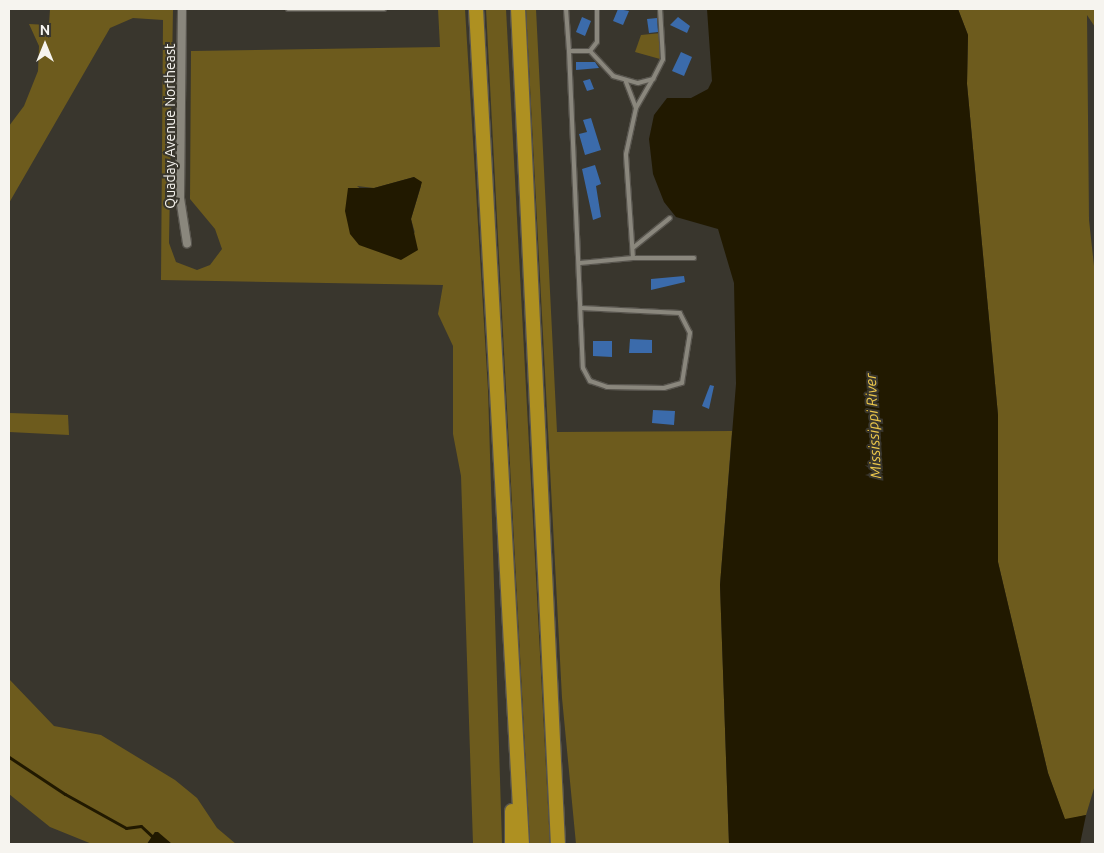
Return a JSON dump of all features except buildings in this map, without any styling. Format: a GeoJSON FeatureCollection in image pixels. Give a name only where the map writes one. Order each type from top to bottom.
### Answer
{"type":"FeatureCollection","features":[{"type":"Feature","properties":{"kind":"highway"},"geometry":{"type":"LineString","coordinates":[[476,9],[522,844]]}},
{"type":"Feature","properties":{"kind":"highway"},"geometry":{"type":"LineString","coordinates":[[518,9],[558,844]]}},
{"type":"Feature","properties":{"kind":"highway"},"geometry":{"type":"LineString","coordinates":[[553,725],[567,844]]}},
{"type":"Feature","properties":{"kind":"highway"},"geometry":{"type":"LineString","coordinates":[[512,844],[516,726]]}},
{"type":"Feature","properties":{"kind":"street","name":"Quaday Avenue Northeast"},"geometry":{"type":"LineString","coordinates":[[182,9],[180,198],[187,243]]}},
{"type":"Feature","properties":{"kind":"lane"},"geometry":{"type":"LineString","coordinates":[[288,9],[384,9]]}},
{"type":"Feature","properties":{"kind":"lane"},"geometry":{"type":"LineString","coordinates":[[566,9],[580,262],[581,308],[583,368],[590,381],[607,387],[664,388],[682,383],[690,333],[680,313],[581,308]]}},
{"type":"Feature","properties":{"kind":"lane"},"geometry":{"type":"LineString","coordinates":[[590,51],[597,42],[597,9]]}},
{"type":"Feature","properties":{"kind":"lane"},"geometry":{"type":"LineString","coordinates":[[633,258],[634,247],[626,154],[636,108],[663,59],[660,9]]}},
{"type":"Feature","properties":{"kind":"lane"},"geometry":{"type":"LineString","coordinates":[[569,51],[590,51],[612,76],[626,82],[653,79]]}},
{"type":"Feature","properties":{"kind":"lane"},"geometry":{"type":"LineString","coordinates":[[626,82],[636,108]]}},
{"type":"Feature","properties":{"kind":"lane"},"geometry":{"type":"LineString","coordinates":[[634,247],[670,218]]}},
{"type":"Feature","properties":{"kind":"lane"},"geometry":{"type":"LineString","coordinates":[[580,262],[633,258],[694,258]]}},
{"type":"Feature","properties":{"kind":"shaded area"},"geometry":{"type":"Polygon","coordinates":[[[50,9],[173,9],[169,243],[176,262],[197,270],[210,265],[222,249],[215,229],[190,199],[191,51],[440,47],[438,9],[465,9],[488,390],[502,844],[473,844],[461,476],[453,434],[453,346],[438,314],[443,285],[161,280],[163,20],[133,18],[110,28],[9,203],[9,126],[24,106],[38,71],[39,46],[29,24],[49,25],[50,9]],[[414,177],[374,188],[357,186],[415,233],[411,219],[421,186],[414,177]]]}},
{"type":"Feature","properties":{"kind":"shaded area"},"geometry":{"type":"Polygon","coordinates":[[[486,9],[506,9],[550,844],[530,844],[486,9]]]}},
{"type":"Feature","properties":{"kind":"shaded area"},"geometry":{"type":"Polygon","coordinates":[[[526,9],[536,9],[557,432],[732,431],[720,585],[729,844],[576,844],[562,698],[526,9]]]}},
{"type":"Feature","properties":{"kind":"shaded area"},"geometry":{"type":"Polygon","coordinates":[[[958,9],[1095,9],[1095,27],[1087,15],[1089,220],[1095,275],[1095,785],[1086,815],[1065,820],[1048,773],[998,562],[998,415],[967,84],[968,35],[958,9]]]}},
{"type":"Feature","properties":{"kind":"shaded area"},"geometry":{"type":"Polygon","coordinates":[[[661,33],[660,59],[635,52],[641,35],[661,33]]]}},
{"type":"Feature","properties":{"kind":"shaded area"},"geometry":{"type":"Polygon","coordinates":[[[9,413],[68,415],[69,435],[9,432],[9,413]]]}},
{"type":"Feature","properties":{"kind":"shaded area"},"geometry":{"type":"Polygon","coordinates":[[[9,679],[54,726],[101,735],[175,780],[197,798],[217,828],[236,844],[172,844],[155,832],[147,844],[92,844],[50,827],[9,794],[9,679]]]}},
{"type":"Feature","properties":{"kind":"water","name":"Mississippi River"},"geometry":{"type":"Polygon","coordinates":[[[707,9],[958,9],[968,35],[967,84],[998,415],[998,562],[1048,773],[1065,819],[1086,815],[1080,844],[729,844],[720,585],[736,384],[734,283],[718,229],[676,217],[664,202],[653,174],[649,139],[654,115],[667,98],[691,98],[708,89],[712,81],[707,9]]]}},
{"type":"Feature","properties":{"kind":"water"},"geometry":{"type":"Polygon","coordinates":[[[414,177],[422,182],[411,219],[418,250],[401,260],[359,245],[350,234],[345,211],[348,188],[374,188],[414,177]]]}},
{"type":"Feature","properties":{"kind":"water"},"geometry":{"type":"Polygon","coordinates":[[[155,832],[158,832],[172,844],[147,844],[155,832]]]}},
{"type":"Feature","properties":{"kind":"waterway"},"geometry":{"type":"LineString","coordinates":[[9,757],[65,794],[126,828],[141,826],[153,837]]}}]}
